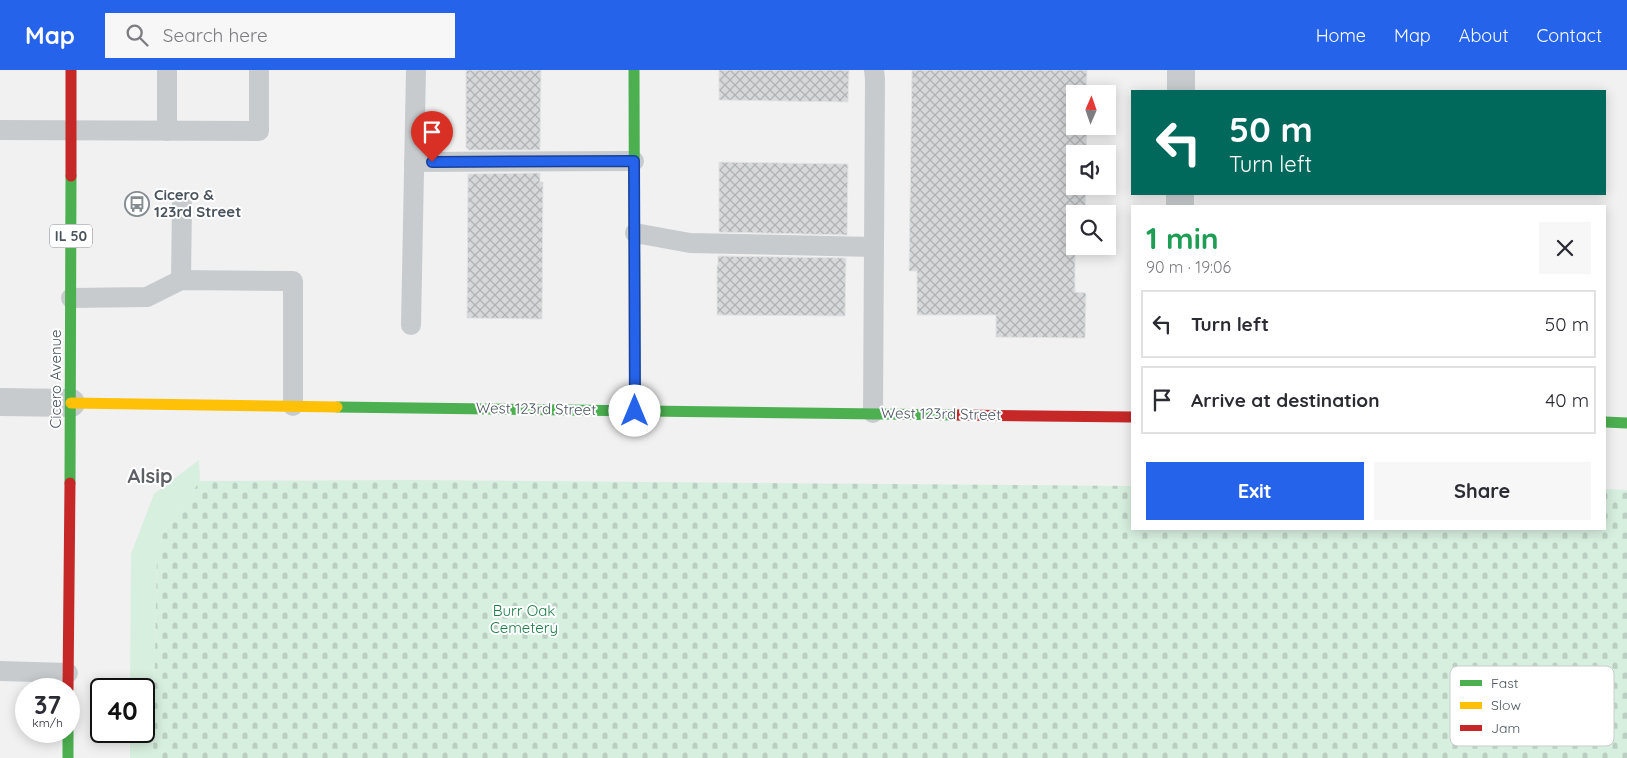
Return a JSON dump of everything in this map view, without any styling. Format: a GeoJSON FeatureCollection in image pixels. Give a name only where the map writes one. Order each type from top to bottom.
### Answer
{"type":"FeatureCollection","features":[{"type":"Feature","properties":{"kind":"street","name":"Cicero Avenue"},"geometry":{"type":"LineString","coordinates":[[68,678],[71,403],[71,70]]}},
{"type":"Feature","properties":{"kind":"street"},"geometry":{"type":"LineString","coordinates":[[634,70],[635,411]]}},
{"type":"Feature","properties":{"kind":"street"},"geometry":{"type":"LineString","coordinates":[[1181,70],[1181,90]]}},
{"type":"Feature","properties":{"kind":"street","name":"West 123rd Street"},"geometry":{"type":"LineString","coordinates":[[0,402],[1131,417]]}},
{"type":"Feature","properties":{"kind":"street"},"geometry":{"type":"LineString","coordinates":[[1606,422],[1627,423]]}},
{"type":"Feature","properties":{"kind":"street"},"geometry":{"type":"LineString","coordinates":[[68,743],[68,758]]}},
{"type":"Feature","properties":{"kind":"lane"},"geometry":{"type":"LineString","coordinates":[[167,70],[167,130]]}},
{"type":"Feature","properties":{"kind":"lane"},"geometry":{"type":"LineString","coordinates":[[0,130],[258,131],[259,70]]}},
{"type":"Feature","properties":{"kind":"lane"},"geometry":{"type":"LineString","coordinates":[[411,325],[416,70]]}},
{"type":"Feature","properties":{"kind":"lane"},"geometry":{"type":"LineString","coordinates":[[873,414],[874,70]]}},
{"type":"Feature","properties":{"kind":"lane"},"geometry":{"type":"LineString","coordinates":[[414,162],[634,161]]}},
{"type":"Feature","properties":{"kind":"lane"},"geometry":{"type":"LineString","coordinates":[[181,280],[182,204]]}},
{"type":"Feature","properties":{"kind":"lane"},"geometry":{"type":"LineString","coordinates":[[635,233],[690,243],[874,246]]}},
{"type":"Feature","properties":{"kind":"lane"},"geometry":{"type":"LineString","coordinates":[[71,298],[148,297],[181,280],[293,281],[293,406]]}},
{"type":"Feature","properties":{"kind":"lane"},"geometry":{"type":"LineString","coordinates":[[0,671],[48,678]]}},
{"type":"Feature","properties":{"kind":"green space"},"geometry":{"type":"Polygon","coordinates":[[[199,460],[200,481],[161,537],[157,551],[155,678],[130,678],[131,554],[154,494],[199,460]]]}},
{"type":"Feature","properties":{"kind":"green space","name":"Burr Oak Cemetery"},"geometry":{"type":"Polygon","coordinates":[[[409,480],[1131,486],[1131,530],[1606,530],[1606,489],[1627,490],[1627,758],[153,758],[153,743],[155,743],[157,551],[161,537],[200,481],[409,480]]]}},
{"type":"Feature","properties":{"kind":"green space"},"geometry":{"type":"Polygon","coordinates":[[[130,743],[153,743],[153,758],[130,758],[130,743]]]}},
{"type":"Feature","properties":{"kind":"building"},"geometry":{"type":"Polygon","coordinates":[[[466,70],[541,70],[540,150],[468,150],[466,148],[466,70]]]}},
{"type":"Feature","properties":{"kind":"building"},"geometry":{"type":"Polygon","coordinates":[[[719,70],[849,70],[848,102],[719,100],[719,70]]]}},
{"type":"Feature","properties":{"kind":"building"},"geometry":{"type":"Polygon","coordinates":[[[912,70],[1087,70],[1086,85],[1066,85],[1066,135],[1087,135],[1086,145],[1066,145],[1066,195],[1086,195],[1085,205],[1066,205],[1066,255],[1075,255],[1075,292],[1086,293],[1085,338],[996,337],[996,315],[917,315],[917,271],[909,271],[912,70]]]}},
{"type":"Feature","properties":{"kind":"building"},"geometry":{"type":"Polygon","coordinates":[[[719,162],[848,164],[847,235],[719,232],[719,162]]]}},
{"type":"Feature","properties":{"kind":"building"},"geometry":{"type":"Polygon","coordinates":[[[540,173],[540,182],[543,182],[542,319],[467,318],[468,174],[540,173]]]}},
{"type":"Feature","properties":{"kind":"building"},"geometry":{"type":"Polygon","coordinates":[[[718,256],[846,258],[845,316],[717,315],[718,256]]]}},
{"type":"Feature","properties":{"kind":"traffic: fast"},"geometry":{"type":"LineString","coordinates":[[634,70],[635,411]]}},
{"type":"Feature","properties":{"kind":"traffic: fast"},"geometry":{"type":"LineString","coordinates":[[70,483],[71,176]]}},
{"type":"Feature","properties":{"kind":"traffic: fast"},"geometry":{"type":"LineString","coordinates":[[337,407],[958,415]]}},
{"type":"Feature","properties":{"kind":"traffic: fast"},"geometry":{"type":"LineString","coordinates":[[1606,422],[1627,423]]}},
{"type":"Feature","properties":{"kind":"traffic: fast"},"geometry":{"type":"LineString","coordinates":[[68,743],[68,758]]}},
{"type":"Feature","properties":{"kind":"traffic: slow"},"geometry":{"type":"LineString","coordinates":[[71,403],[337,407]]}},
{"type":"Feature","properties":{"kind":"traffic: jam"},"geometry":{"type":"LineString","coordinates":[[71,70],[71,176]]}},
{"type":"Feature","properties":{"kind":"traffic: jam"},"geometry":{"type":"LineString","coordinates":[[958,415],[1131,417]]}},
{"type":"Feature","properties":{"kind":"traffic: jam"},"geometry":{"type":"LineString","coordinates":[[68,678],[70,483]]}},
{"type":"Feature","properties":{"kind":"place","name":"Cicero & 123rd Street"},"geometry":{"type":"Point","coordinates":[137,204]}},
{"type":"Feature","properties":{"kind":"district","name":"Alsip"},"geometry":{"type":"Point","coordinates":[150,476]}},
{"type":"Feature","properties":{"kind":"route"},"geometry":{"type":"LineString","coordinates":[[432,162],[634,161],[635,411]]}}]}
